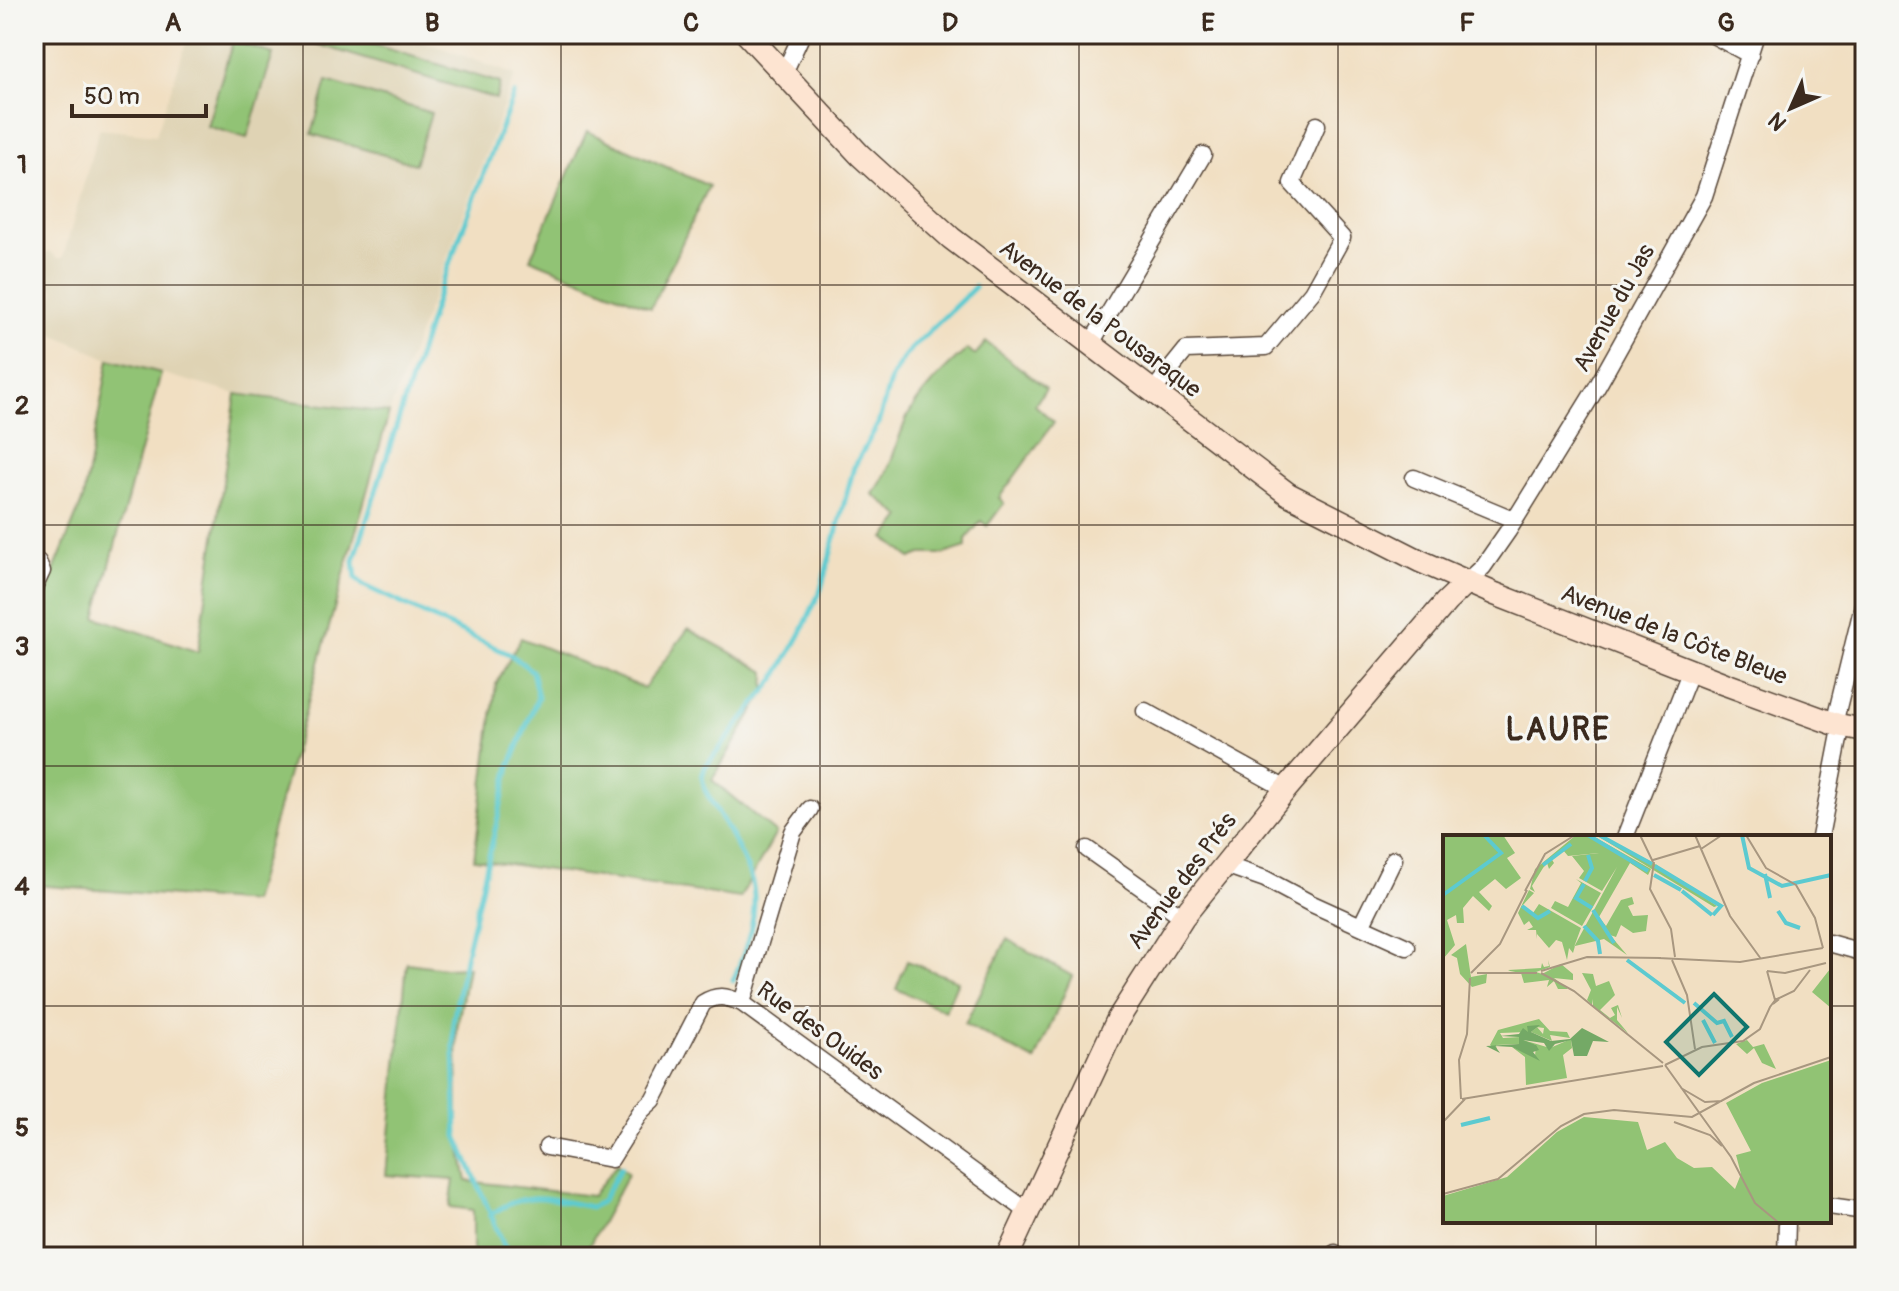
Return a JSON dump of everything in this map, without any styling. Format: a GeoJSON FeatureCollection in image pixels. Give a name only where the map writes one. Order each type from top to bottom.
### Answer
{"type":"FeatureCollection","features":[{"type":"Feature","properties":{"kind":"street","name":"Avenue de la Pousaraque"},"geometry":{"type":"LineString","coordinates":[[747,34],[895,189],[951,238],[1090,345],[1288,494],[1467,582]]}},
{"type":"Feature","properties":{"kind":"street"},"geometry":{"type":"LineString","coordinates":[[784,73],[802,34]]}},
{"type":"Feature","properties":{"kind":"street"},"geometry":{"type":"LineString","coordinates":[[1711,34],[1750,55]]}},
{"type":"Feature","properties":{"kind":"street","name":"Avenue du Jas"},"geometry":{"type":"LineString","coordinates":[[1467,582],[1483,567],[1515,520],[1597,387],[1704,196],[1756,34]]}},
{"type":"Feature","properties":{"kind":"street"},"geometry":{"type":"LineString","coordinates":[[1153,391],[1186,350],[1266,347],[1312,292],[1342,238],[1292,183],[1317,125]]}},
{"type":"Feature","properties":{"kind":"street"},"geometry":{"type":"LineString","coordinates":[[1090,345],[1203,155]]}},
{"type":"Feature","properties":{"kind":"street"},"geometry":{"type":"LineString","coordinates":[[1414,478],[1515,520]]}},
{"type":"Feature","properties":{"kind":"street"},"geometry":{"type":"LineString","coordinates":[[34,560],[42,571],[34,588]]}},
{"type":"Feature","properties":{"kind":"street","name":"Avenue de la Côte Bleue"},"geometry":{"type":"LineString","coordinates":[[1467,582],[1838,725],[1865,730]]}},
{"type":"Feature","properties":{"kind":"street","name":"Avenue des Prés"},"geometry":{"type":"LineString","coordinates":[[1007,1257],[1118,1019],[1183,917],[1286,789],[1446,602],[1467,582]]}},
{"type":"Feature","properties":{"kind":"street"},"geometry":{"type":"LineString","coordinates":[[1820,835],[1840,734],[1836,716],[1865,597]]}},
{"type":"Feature","properties":{"kind":"street"},"geometry":{"type":"LineString","coordinates":[[1626,835],[1691,670]]}},
{"type":"Feature","properties":{"kind":"street"},"geometry":{"type":"LineString","coordinates":[[1145,711],[1286,789]]}},
{"type":"Feature","properties":{"kind":"street"},"geometry":{"type":"LineString","coordinates":[[742,1003],[793,832],[810,809]]}},
{"type":"Feature","properties":{"kind":"street"},"geometry":{"type":"LineString","coordinates":[[1087,849],[1183,917]]}},
{"type":"Feature","properties":{"kind":"street"},"geometry":{"type":"LineString","coordinates":[[1361,926],[1394,859]]}},
{"type":"Feature","properties":{"kind":"street"},"geometry":{"type":"LineString","coordinates":[[1225,865],[1265,879],[1407,947]]}},
{"type":"Feature","properties":{"kind":"street"},"geometry":{"type":"LineString","coordinates":[[1831,944],[1865,953]]}},
{"type":"Feature","properties":{"kind":"street","name":"Rue des Ouides"},"geometry":{"type":"LineString","coordinates":[[547,1147],[611,1159],[641,1111],[653,1100],[703,1003],[713,997],[727,996],[742,1003],[1027,1211]]}},
{"type":"Feature","properties":{"kind":"street"},"geometry":{"type":"LineString","coordinates":[[1831,1206],[1865,1211]]}},
{"type":"Feature","properties":{"kind":"street"},"geometry":{"type":"LineString","coordinates":[[1786,1257],[1787,1223]]}},
{"type":"Feature","properties":{"kind":"shaded area"},"geometry":{"type":"Polygon","coordinates":[[[189,34],[404,34],[515,75],[389,413],[236,394],[109,359],[42,329],[55,291],[43,273],[44,255],[50,251],[57,258],[63,258],[99,129],[156,135],[189,34]]]}},
{"type":"Feature","properties":{"kind":"green space"},"geometry":{"type":"Polygon","coordinates":[[[339,34],[500,83],[496,99],[290,36],[339,34]]]}},
{"type":"Feature","properties":{"kind":"green space"},"geometry":{"type":"Polygon","coordinates":[[[233,41],[273,54],[247,138],[207,126],[233,41]]]}},
{"type":"Feature","properties":{"kind":"green space"},"geometry":{"type":"Polygon","coordinates":[[[327,81],[431,113],[415,164],[312,134],[327,81]]]}},
{"type":"Feature","properties":{"kind":"green space"},"geometry":{"type":"Polygon","coordinates":[[[587,131],[709,186],[651,308],[530,259],[587,131]]]}},
{"type":"Feature","properties":{"kind":"green space"},"geometry":{"type":"Polygon","coordinates":[[[986,342],[1046,388],[1035,405],[1054,422],[999,498],[1004,503],[987,526],[981,521],[966,539],[966,547],[944,554],[921,554],[911,558],[885,538],[902,517],[873,494],[884,477],[906,420],[917,401],[960,355],[968,349],[975,355],[986,342]]]}},
{"type":"Feature","properties":{"kind":"green space"},"geometry":{"type":"Polygon","coordinates":[[[109,359],[161,373],[96,617],[198,652],[236,394],[389,413],[252,902],[34,885],[34,620],[83,499],[109,359]]]}},
{"type":"Feature","properties":{"kind":"green space"},"geometry":{"type":"Polygon","coordinates":[[[688,629],[766,672],[765,692],[712,780],[776,833],[740,898],[474,859],[496,684],[521,638],[644,688],[688,629]]]}},
{"type":"Feature","properties":{"kind":"green space"},"geometry":{"type":"Polygon","coordinates":[[[1007,939],[1072,976],[1035,1061],[965,1024],[1007,939]]]}},
{"type":"Feature","properties":{"kind":"green space"},"geometry":{"type":"Polygon","coordinates":[[[907,961],[958,981],[945,1011],[896,989],[907,961]]]}},
{"type":"Feature","properties":{"kind":"green space"},"geometry":{"type":"Polygon","coordinates":[[[407,963],[445,968],[468,967],[457,1029],[458,1134],[467,1181],[592,1196],[617,1164],[628,1174],[583,1257],[473,1257],[473,1210],[450,1207],[454,1180],[386,1175],[407,963]]]}},
{"type":"Feature","properties":{"kind":"waterway"},"geometry":{"type":"LineString","coordinates":[[509,1257],[457,1136],[453,1022],[510,766],[538,697],[532,671],[511,655],[363,585],[356,578],[354,561],[438,294],[514,94]]}},
{"type":"Feature","properties":{"kind":"waterway"},"geometry":{"type":"LineString","coordinates":[[733,981],[750,931],[754,891],[742,858],[705,790],[702,777],[705,767],[775,679],[800,635],[821,589],[854,467],[878,424],[891,378],[906,354],[975,287]]}},
{"type":"Feature","properties":{"kind":"waterway"},"geometry":{"type":"LineString","coordinates":[[490,1215],[528,1198],[591,1207],[601,1202],[621,1168]]}},
{"type":"Feature","properties":{"kind":"district","name":"LAURE"},"geometry":{"type":"Point","coordinates":[1558,730]}}]}
